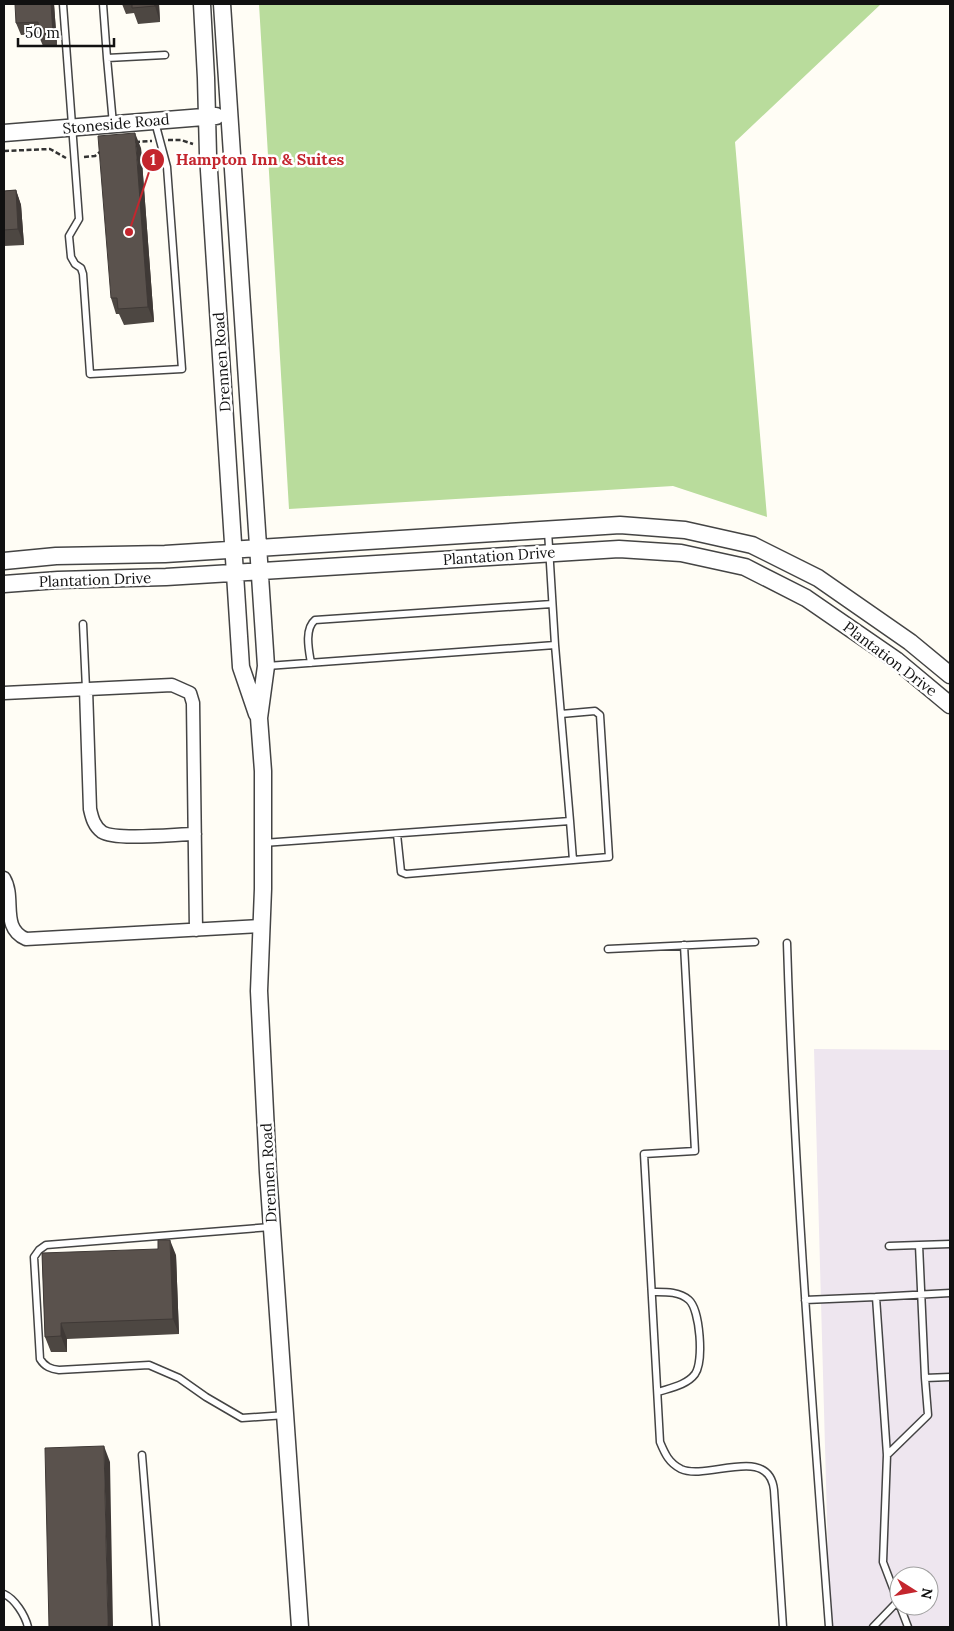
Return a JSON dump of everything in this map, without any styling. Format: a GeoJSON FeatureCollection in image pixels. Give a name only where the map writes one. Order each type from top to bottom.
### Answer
{"type":"FeatureCollection","features":[{"type":"Feature","properties":{"kind":"street","name":"Drennen Road"},"geometry":{"type":"LineString","coordinates":[[202,4],[208,155],[241,667],[259,718]]}},
{"type":"Feature","properties":{"kind":"street","name":"Drennen Road"},"geometry":{"type":"LineString","coordinates":[[222,4],[266,666],[259,718],[263,771],[262,926],[259,991],[272,1227],[300,1627]]}},
{"type":"Feature","properties":{"kind":"street","name":"Stoneside Road"},"geometry":{"type":"LineString","coordinates":[[4,133],[229,115]]}},
{"type":"Feature","properties":{"kind":"street","name":"Plantation Drive"},"geometry":{"type":"LineString","coordinates":[[4,561],[56,556],[165,554],[234,550],[620,525],[685,530],[752,545],[818,578],[910,642],[950,675]]}},
{"type":"Feature","properties":{"kind":"street","name":"Plantation Drive"},"geometry":{"type":"LineString","coordinates":[[4,584],[259,572],[549,552],[619,549],[681,552],[745,567],[806,598],[896,660],[950,705]]}},
{"type":"Feature","properties":{"kind":"street"},"geometry":{"type":"LineString","coordinates":[[760,575],[768,553]]}},
{"type":"Feature","properties":{"kind":"street"},"geometry":{"type":"LineString","coordinates":[[4,693],[172,685],[190,693],[193,703],[196,930]]}},
{"type":"Feature","properties":{"kind":"street"},"geometry":{"type":"LineString","coordinates":[[86,689],[90,809],[93,823],[103,833],[118,836],[195,834]]}},
{"type":"Feature","properties":{"kind":"street"},"geometry":{"type":"LineString","coordinates":[[4,878],[7,884],[13,930],[19,936],[26,939],[262,926]]}},
{"type":"Feature","properties":{"kind":"lane"},"geometry":{"type":"LineString","coordinates":[[64,4],[79,219],[69,236],[71,257],[75,264],[81,268],[83,274],[90,374],[182,369],[168,168],[154,121]]}},
{"type":"Feature","properties":{"kind":"lane"},"geometry":{"type":"LineString","coordinates":[[103,4],[113,124]]}},
{"type":"Feature","properties":{"kind":"lane"},"geometry":{"type":"LineString","coordinates":[[107,58],[165,55]]}},
{"type":"Feature","properties":{"kind":"lane"},"geometry":{"type":"LineString","coordinates":[[548,531],[555,645],[573,860]]}},
{"type":"Feature","properties":{"kind":"lane"},"geometry":{"type":"LineString","coordinates":[[311,663],[309,631],[311,624],[315,620],[552,604]]}},
{"type":"Feature","properties":{"kind":"lane"},"geometry":{"type":"LineString","coordinates":[[83,624],[86,689]]}},
{"type":"Feature","properties":{"kind":"lane"},"geometry":{"type":"LineString","coordinates":[[266,666],[555,645]]}},
{"type":"Feature","properties":{"kind":"lane"},"geometry":{"type":"LineString","coordinates":[[397,834],[401,872],[403,874],[609,856],[600,714],[595,711],[561,714]]}},
{"type":"Feature","properties":{"kind":"lane"},"geometry":{"type":"LineString","coordinates":[[263,843],[570,820]]}},
{"type":"Feature","properties":{"kind":"lane"},"geometry":{"type":"LineString","coordinates":[[608,949],[755,942]]}},
{"type":"Feature","properties":{"kind":"lane"},"geometry":{"type":"LineString","coordinates":[[787,943],[790,1055],[805,1300],[829,1627]]}},
{"type":"Feature","properties":{"kind":"lane"},"geometry":{"type":"LineString","coordinates":[[684,945],[695,1151],[644,1154],[660,1442],[665,1454],[672,1463],[683,1470],[748,1466],[762,1468],[770,1475],[774,1490],[783,1627]]}},
{"type":"Feature","properties":{"kind":"lane"},"geometry":{"type":"LineString","coordinates":[[272,1227],[46,1246],[39,1250],[34,1257],[40,1360],[43,1365],[59,1370],[149,1365],[180,1378],[206,1397],[242,1418],[286,1415]]}},
{"type":"Feature","properties":{"kind":"lane"},"geometry":{"type":"LineString","coordinates":[[889,1246],[950,1244]]}},
{"type":"Feature","properties":{"kind":"lane"},"geometry":{"type":"LineString","coordinates":[[887,1455],[928,1415],[919,1245]]}},
{"type":"Feature","properties":{"kind":"lane"},"geometry":{"type":"LineString","coordinates":[[652,1292],[678,1294],[687,1298],[695,1306],[698,1321],[700,1356],[699,1366],[695,1374],[688,1381],[658,1392]]}},
{"type":"Feature","properties":{"kind":"lane"},"geometry":{"type":"LineString","coordinates":[[805,1300],[950,1293]]}},
{"type":"Feature","properties":{"kind":"lane"},"geometry":{"type":"LineString","coordinates":[[876,1297],[887,1455],[883,1562],[889,1578]]}},
{"type":"Feature","properties":{"kind":"lane"},"geometry":{"type":"LineString","coordinates":[[925,1378],[950,1377]]}},
{"type":"Feature","properties":{"kind":"lane"},"geometry":{"type":"LineString","coordinates":[[142,1455],[156,1627]]}},
{"type":"Feature","properties":{"kind":"lane"},"geometry":{"type":"LineString","coordinates":[[4,1594],[11,1597],[26,1620],[28,1627]]}},
{"type":"Feature","properties":{"kind":"lane"},"geometry":{"type":"LineString","coordinates":[[873,1627],[889,1613]]}},
{"type":"Feature","properties":{"kind":"path"},"geometry":{"type":"LineString","coordinates":[[134,142],[181,140],[193,144]]}},
{"type":"Feature","properties":{"kind":"path"},"geometry":{"type":"LineString","coordinates":[[4,151],[50,148],[64,158],[95,156],[106,148]]}},
{"type":"Feature","properties":{"kind":"shaded area"},"geometry":{"type":"Polygon","coordinates":[[[814,1049],[950,1050],[950,1627],[830,1627],[814,1049]]]}},
{"type":"Feature","properties":{"kind":"green space"},"geometry":{"type":"Polygon","coordinates":[[[259,4],[881,4],[735,142],[767,517],[673,486],[289,509],[259,4]]]}},
{"type":"Feature","properties":{"kind":"building"},"geometry":{"type":"Polygon","coordinates":[[[15,4],[51,4],[53,33],[39,34],[38,22],[16,23],[15,4]]]}},
{"type":"Feature","properties":{"kind":"building"},"geometry":{"type":"Polygon","coordinates":[[[132,4],[154,4],[155,6],[132,8],[132,4]]]}},
{"type":"Feature","properties":{"kind":"building"},"geometry":{"type":"Polygon","coordinates":[[[135,133],[148,307],[118,309],[117,298],[111,298],[98,136],[135,133]]]}},
{"type":"Feature","properties":{"kind":"building"},"geometry":{"type":"Polygon","coordinates":[[[16,190],[18,229],[4,230],[4,191],[16,190]]]}},
{"type":"Feature","properties":{"kind":"building"},"geometry":{"type":"Polygon","coordinates":[[[158,1240],[170,1240],[173,1319],[61,1323],[61,1336],[45,1337],[42,1253],[158,1249],[158,1240]]]}},
{"type":"Feature","properties":{"kind":"building"},"geometry":{"type":"Polygon","coordinates":[[[104,1446],[108,1627],[49,1627],[45,1448],[104,1446]]]}},
{"type":"Feature","properties":{"kind":"place","name":"Hampton Inn & Suites"},"geometry":{"type":"Point","coordinates":[129,232]}}]}
